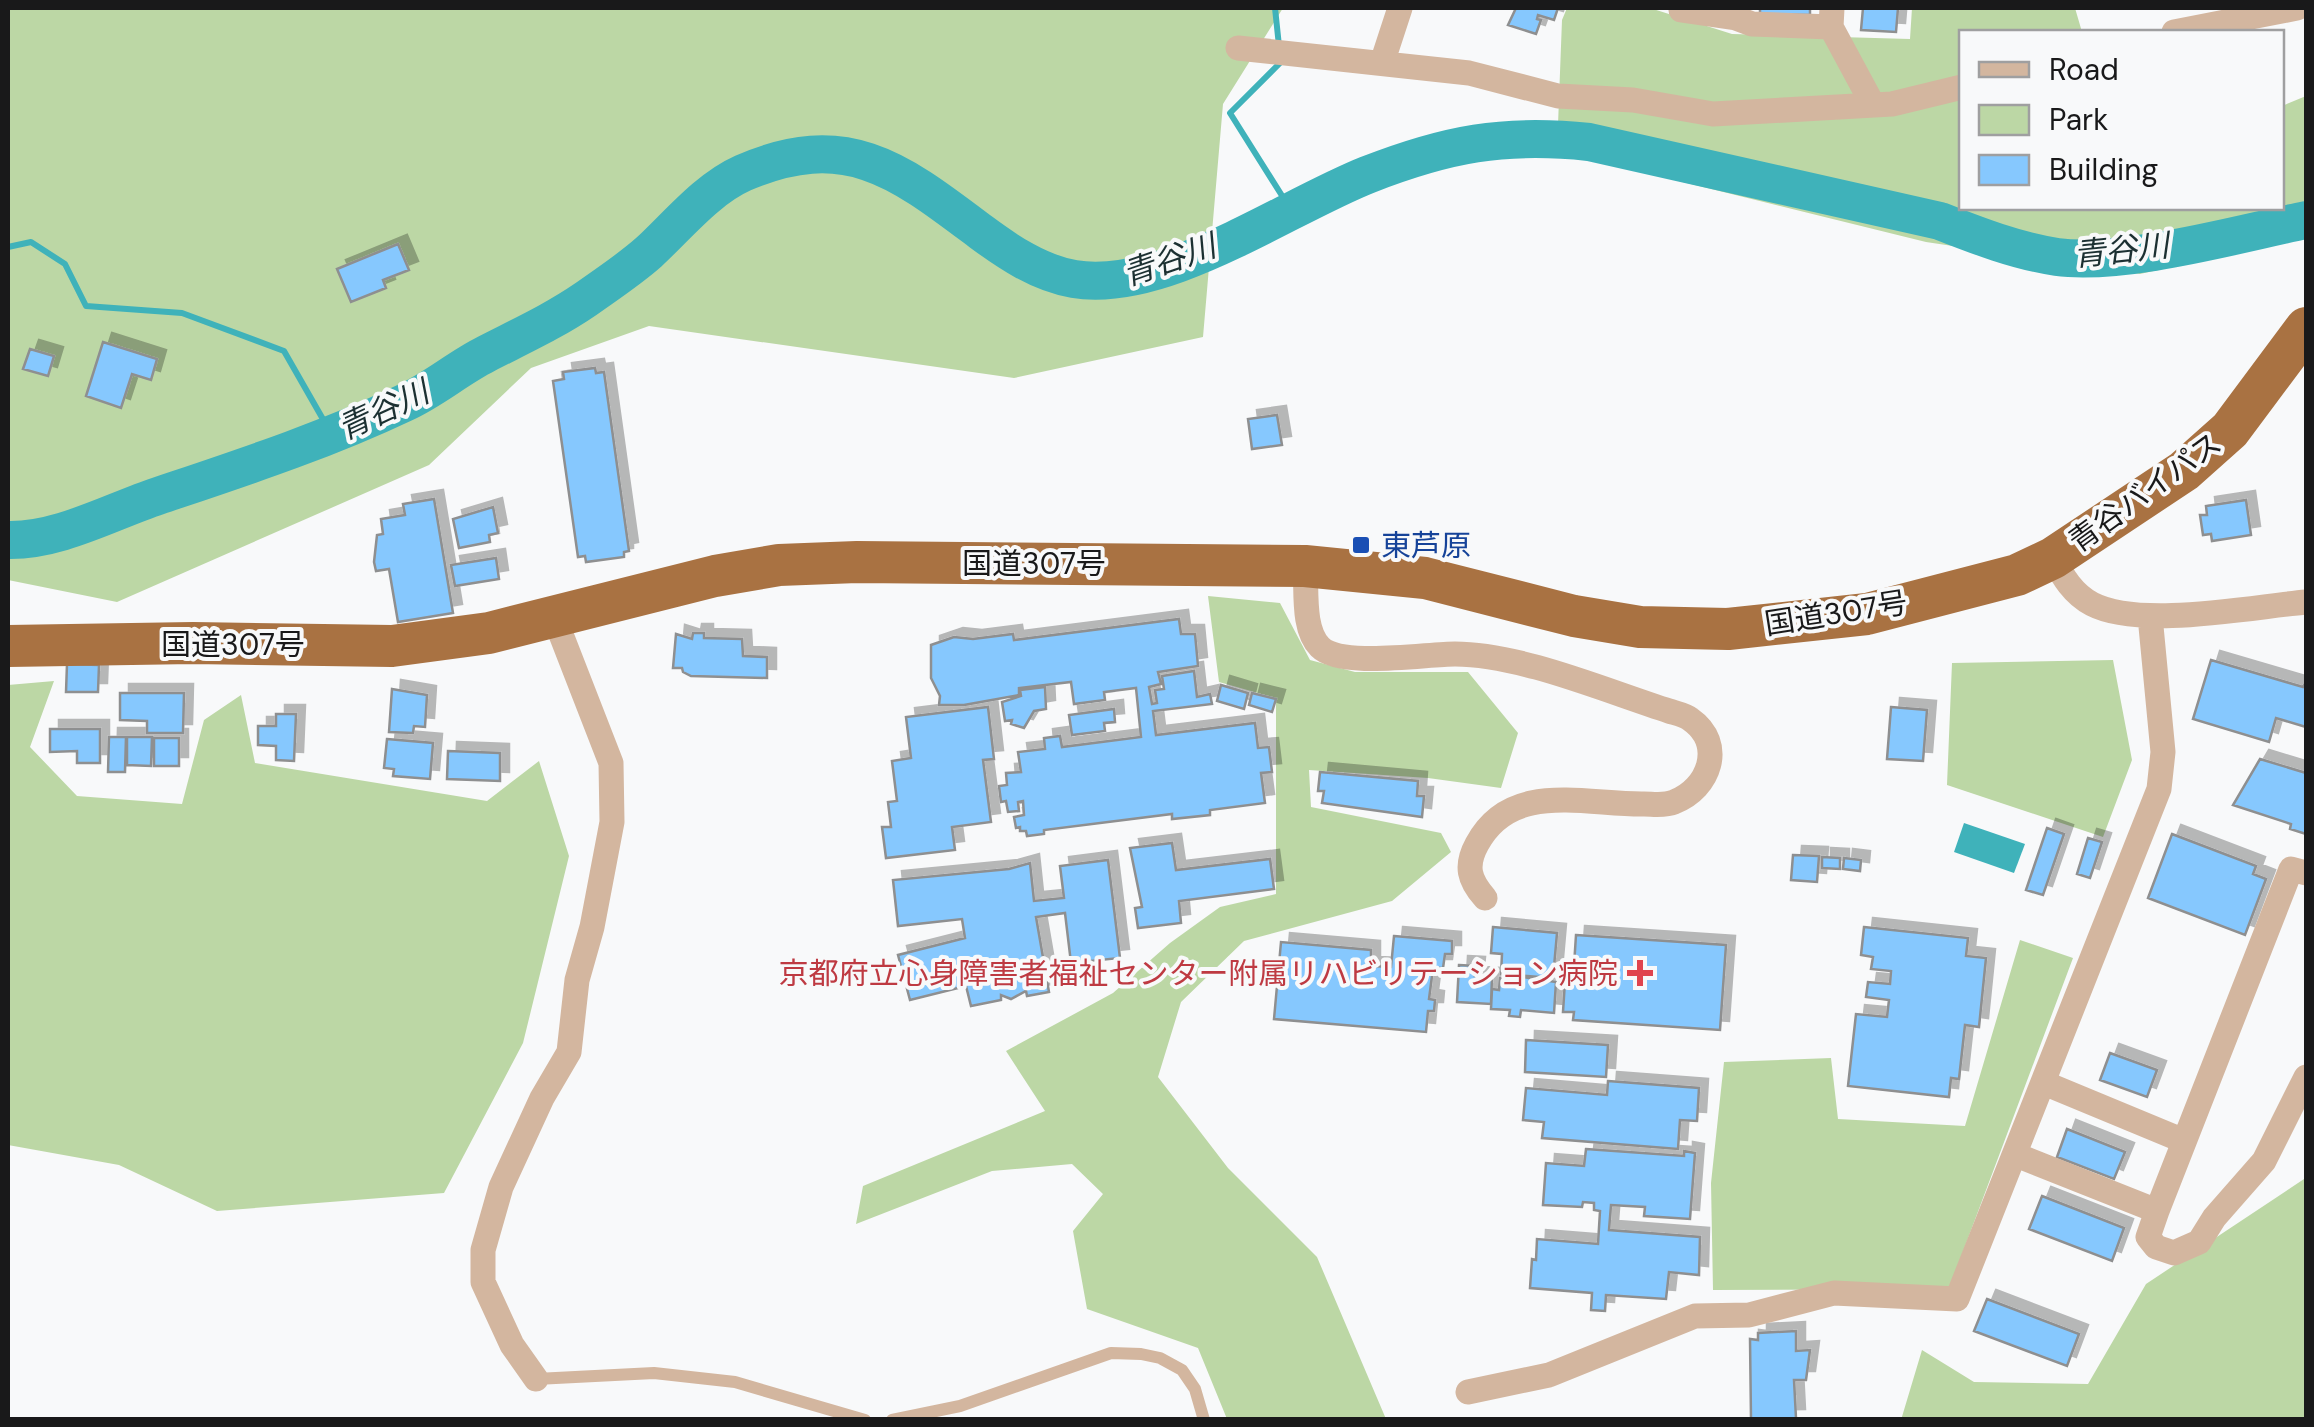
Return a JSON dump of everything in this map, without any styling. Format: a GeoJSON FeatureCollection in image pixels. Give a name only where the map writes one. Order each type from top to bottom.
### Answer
{"type":"FeatureCollection","features":[{"type":"Feature","properties":{"kind":"highway","name":"青谷バイパス"},"geometry":{"type":"LineString","coordinates":[[2053,558],[2184,471],[2219,440],[2306,328]]}},
{"type":"Feature","properties":{"kind":"highway","name":"国道307号"},"geometry":{"type":"LineString","coordinates":[[8,646],[392,646],[489,634],[716,576],[779,565],[858,562],[1305,566],[1424,578],[1574,616],[1640,627],[1728,629],[1867,614],[2017,575],[2053,558]]}},
{"type":"Feature","properties":{"kind":"street"},"geometry":{"type":"LineString","coordinates":[[1382,63],[1400,8]]}},
{"type":"Feature","properties":{"kind":"street"},"geometry":{"type":"LineString","coordinates":[[2184,30],[2297,8]]}},
{"type":"Feature","properties":{"kind":"street"},"geometry":{"type":"LineString","coordinates":[[1682,10],[1744,14],[1752,24],[1832,17],[1873,105]]}},
{"type":"Feature","properties":{"kind":"street"},"geometry":{"type":"LineString","coordinates":[[1238,48],[1469,74],[1558,96],[1634,100],[1713,114],[1892,104],[1959,88]]}},
{"type":"Feature","properties":{"kind":"street"},"geometry":{"type":"LineString","coordinates":[[2053,558],[2064,580],[2090,603],[2111,612],[2150,616],[2306,602]]}},
{"type":"Feature","properties":{"kind":"street"},"geometry":{"type":"LineString","coordinates":[[1305,566],[1309,628],[1320,648],[1342,658],[1460,654],[1504,659],[1669,711],[1690,719],[1705,735],[1711,753],[1708,773],[1698,789],[1671,804],[1540,800],[1506,810],[1485,829],[1472,852],[1468,870],[1473,885],[1485,898]]}},
{"type":"Feature","properties":{"kind":"street"},"geometry":{"type":"LineString","coordinates":[[1468,1392],[1548,1375],[1695,1316],[1749,1315],[1834,1292],[1957,1299],[2159,788],[2164,752],[2150,616]]}},
{"type":"Feature","properties":{"kind":"street"},"geometry":{"type":"LineString","coordinates":[[536,1378],[512,1345],[483,1282],[483,1250],[500,1187],[568,1052],[577,980],[612,822],[611,763],[555,619]]}},
{"type":"Feature","properties":{"kind":"street"},"geometry":{"type":"LineString","coordinates":[[2306,873],[2291,869],[2156,1210],[2148,1237],[2156,1247],[2174,1253],[2199,1242],[2214,1218],[2264,1161],[2306,1077]]}},
{"type":"Feature","properties":{"kind":"street"},"geometry":{"type":"LineString","coordinates":[[2044,1083],[2184,1141]]}},
{"type":"Feature","properties":{"kind":"street"},"geometry":{"type":"LineString","coordinates":[[2016,1155],[2156,1210]]}},
{"type":"Feature","properties":{"kind":"lane"},"geometry":{"type":"LineString","coordinates":[[892,1420],[960,1406],[1111,1354],[1126,1354],[1160,1358],[1182,1370],[1195,1389],[1204,1420]]}},
{"type":"Feature","properties":{"kind":"lane"},"geometry":{"type":"LineString","coordinates":[[536,1378],[654,1373],[736,1382],[865,1420]]}},
{"type":"Feature","properties":{"kind":"green space"},"geometry":{"type":"Polygon","coordinates":[[[8,8],[1283,8],[1223,104],[1203,337],[1014,378],[649,326],[531,368],[429,465],[117,602],[8,580],[8,8]]]}},
{"type":"Feature","properties":{"kind":"green space"},"geometry":{"type":"Polygon","coordinates":[[[1567,8],[1650,8],[1732,34],[1910,39],[1912,8],[2075,8],[2081,30],[1959,30],[1959,210],[2284,210],[2284,105],[2306,96],[2306,232],[2298,239],[2140,274],[1926,242],[1557,151],[1562,20],[1567,8]]]}},
{"type":"Feature","properties":{"kind":"green space"},"geometry":{"type":"Polygon","coordinates":[[[1208,596],[1280,603],[1310,660],[1355,672],[1468,672],[1518,733],[1501,788],[1428,778],[1309,770],[1311,807],[1441,833],[1451,852],[1392,901],[1244,941],[1181,1002],[1158,1077],[1228,1168],[1317,1257],[1386,1419],[1227,1419],[1198,1348],[1087,1309],[1073,1231],[1103,1194],[1072,1164],[992,1171],[856,1224],[863,1186],[1045,1111],[1006,1051],[1113,993],[1170,943],[1220,907],[1276,894],[1276,698],[1219,682],[1208,596]]]}},
{"type":"Feature","properties":{"kind":"green space"},"geometry":{"type":"Polygon","coordinates":[[[2113,660],[2132,760],[2103,837],[1947,785],[1952,663],[2113,660]]]}},
{"type":"Feature","properties":{"kind":"green space"},"geometry":{"type":"Polygon","coordinates":[[[54,681],[30,747],[77,796],[182,804],[204,720],[241,695],[255,763],[487,801],[539,761],[569,856],[523,1043],[444,1193],[217,1211],[119,1165],[8,1145],[8,685],[54,681]]]}},
{"type":"Feature","properties":{"kind":"green space"},"geometry":{"type":"Polygon","coordinates":[[[2020,940],[2073,958],[1949,1289],[1713,1290],[1711,1183],[1724,1062],[1831,1058],[1838,1119],[1965,1126],[2020,940]]]}},
{"type":"Feature","properties":{"kind":"green space"},"geometry":{"type":"Polygon","coordinates":[[[2306,1174],[2306,1419],[1901,1420],[1922,1350],[1974,1382],[2088,1384],[2146,1284],[2306,1174]]]}},
{"type":"Feature","properties":{"kind":"water"},"geometry":{"type":"Polygon","coordinates":[[[1964,823],[2025,844],[2014,873],[1954,852],[1964,823]]]}},
{"type":"Feature","properties":{"kind":"building"},"geometry":{"type":"Polygon","coordinates":[[[1516,8],[1558,8],[1554,20],[1538,15],[1541,20],[1536,34],[1508,25],[1516,8]]]}},
{"type":"Feature","properties":{"kind":"building"},"geometry":{"type":"Polygon","coordinates":[[[1760,8],[1810,8],[1810,15],[1760,14],[1760,8]]]}},
{"type":"Feature","properties":{"kind":"building"},"geometry":{"type":"Polygon","coordinates":[[[1863,8],[1898,8],[1896,32],[1861,30],[1863,8]]]}},
{"type":"Feature","properties":{"kind":"building"},"geometry":{"type":"Polygon","coordinates":[[[398,244],[409,270],[383,280],[386,288],[351,302],[337,269],[398,244]]]}},
{"type":"Feature","properties":{"kind":"building"},"geometry":{"type":"Polygon","coordinates":[[[103,342],[157,359],[151,380],[132,374],[121,408],[86,396],[103,342]]]}},
{"type":"Feature","properties":{"kind":"building"},"geometry":{"type":"Polygon","coordinates":[[[30,349],[54,356],[48,376],[23,369],[30,349]]]}},
{"type":"Feature","properties":{"kind":"building"},"geometry":{"type":"Polygon","coordinates":[[[595,368],[596,373],[604,372],[629,551],[624,552],[624,557],[586,562],[585,556],[578,557],[553,381],[564,379],[563,372],[595,368]]]}},
{"type":"Feature","properties":{"kind":"building"},"geometry":{"type":"Polygon","coordinates":[[[1277,415],[1282,445],[1252,449],[1248,419],[1277,415]]]}},
{"type":"Feature","properties":{"kind":"building"},"geometry":{"type":"Polygon","coordinates":[[[434,499],[453,613],[398,622],[389,569],[376,571],[374,562],[377,535],[383,534],[381,519],[405,515],[403,504],[434,499]]]}},
{"type":"Feature","properties":{"kind":"building"},"geometry":{"type":"Polygon","coordinates":[[[2246,500],[2251,535],[2212,541],[2211,534],[2203,535],[2200,515],[2207,515],[2206,506],[2246,500]]]}},
{"type":"Feature","properties":{"kind":"building"},"geometry":{"type":"Polygon","coordinates":[[[493,507],[498,533],[489,535],[490,542],[459,548],[453,519],[493,507]]]}},
{"type":"Feature","properties":{"kind":"building"},"geometry":{"type":"Polygon","coordinates":[[[496,558],[499,579],[455,586],[451,565],[496,558]]]}},
{"type":"Feature","properties":{"kind":"building"},"geometry":{"type":"Polygon","coordinates":[[[1179,619],[1181,634],[1195,634],[1198,666],[1158,672],[1161,684],[1149,687],[1152,704],[1157,703],[1155,690],[1164,689],[1162,676],[1194,671],[1197,697],[1210,694],[1212,704],[1153,711],[1156,735],[1255,723],[1258,748],[1269,747],[1272,772],[1261,773],[1265,803],[1210,810],[1210,815],[1172,819],[1172,814],[1044,830],[1044,834],[1027,836],[1026,831],[1016,828],[1014,817],[1024,815],[1023,801],[1018,802],[1019,811],[1008,812],[1006,801],[1001,802],[999,786],[1007,785],[1006,773],[1021,772],[1018,752],[1045,749],[1044,738],[1060,736],[1062,747],[1141,737],[1136,688],[1104,692],[1105,700],[1074,704],[1071,682],[1019,688],[1019,695],[964,705],[939,705],[940,696],[931,678],[931,645],[954,637],[1013,634],[1014,640],[1179,619]]]}},
{"type":"Feature","properties":{"kind":"building"},"geometry":{"type":"Polygon","coordinates":[[[693,633],[704,633],[704,638],[742,639],[743,656],[767,657],[767,678],[691,676],[682,668],[673,668],[676,634],[692,639],[693,633]]]}},
{"type":"Feature","properties":{"kind":"building"},"geometry":{"type":"Polygon","coordinates":[[[2211,660],[2303,687],[2306,682],[2306,727],[2276,718],[2269,742],[2193,719],[2211,660]]]}},
{"type":"Feature","properties":{"kind":"building"},"geometry":{"type":"Polygon","coordinates":[[[67,664],[99,665],[98,692],[66,692],[67,664]]]}},
{"type":"Feature","properties":{"kind":"building"},"geometry":{"type":"Polygon","coordinates":[[[1221,685],[1248,693],[1244,709],[1217,701],[1221,685]]]}},
{"type":"Feature","properties":{"kind":"building"},"geometry":{"type":"Polygon","coordinates":[[[1045,687],[1046,709],[1034,711],[1024,728],[1011,724],[1012,720],[1005,721],[1002,702],[1021,696],[1020,690],[1045,687]]]}},
{"type":"Feature","properties":{"kind":"building"},"geometry":{"type":"Polygon","coordinates":[[[392,689],[427,695],[425,727],[414,726],[413,733],[389,732],[392,689]]]}},
{"type":"Feature","properties":{"kind":"building"},"geometry":{"type":"Polygon","coordinates":[[[120,693],[184,693],[183,733],[147,733],[147,721],[120,720],[120,693]]]}},
{"type":"Feature","properties":{"kind":"building"},"geometry":{"type":"Polygon","coordinates":[[[1252,693],[1276,699],[1272,712],[1249,705],[1252,693]]]}},
{"type":"Feature","properties":{"kind":"building"},"geometry":{"type":"Polygon","coordinates":[[[988,707],[994,759],[983,760],[991,822],[952,827],[955,850],[886,858],[882,827],[891,827],[888,802],[897,801],[892,761],[911,758],[906,717],[988,707]]]}},
{"type":"Feature","properties":{"kind":"building"},"geometry":{"type":"Polygon","coordinates":[[[1891,707],[1927,710],[1923,761],[1887,759],[1891,707]]]}},
{"type":"Feature","properties":{"kind":"building"},"geometry":{"type":"Polygon","coordinates":[[[1114,709],[1115,722],[1104,723],[1105,731],[1072,735],[1069,715],[1114,709]]]}},
{"type":"Feature","properties":{"kind":"building"},"geometry":{"type":"Polygon","coordinates":[[[276,714],[296,714],[294,761],[276,760],[276,746],[258,745],[258,726],[276,726],[276,714]]]}},
{"type":"Feature","properties":{"kind":"building"},"geometry":{"type":"Polygon","coordinates":[[[50,729],[100,729],[100,763],[77,763],[77,751],[50,752],[50,729]]]}},
{"type":"Feature","properties":{"kind":"building"},"geometry":{"type":"Polygon","coordinates":[[[109,737],[126,737],[125,772],[108,772],[109,737]]]}},
{"type":"Feature","properties":{"kind":"building"},"geometry":{"type":"Polygon","coordinates":[[[127,737],[152,737],[151,766],[127,765],[127,737]]]}},
{"type":"Feature","properties":{"kind":"building"},"geometry":{"type":"Polygon","coordinates":[[[154,738],[179,738],[179,766],[154,766],[154,738]]]}},
{"type":"Feature","properties":{"kind":"building"},"geometry":{"type":"Polygon","coordinates":[[[387,739],[433,743],[430,779],[393,776],[394,769],[384,768],[387,739]]]}},
{"type":"Feature","properties":{"kind":"building"},"geometry":{"type":"Polygon","coordinates":[[[448,751],[500,753],[500,781],[447,779],[448,751]]]}},
{"type":"Feature","properties":{"kind":"building"},"geometry":{"type":"Polygon","coordinates":[[[2260,759],[2306,773],[2306,834],[2290,829],[2291,824],[2233,805],[2260,759]]]}},
{"type":"Feature","properties":{"kind":"building"},"geometry":{"type":"Polygon","coordinates":[[[1320,772],[1418,781],[1417,796],[1424,796],[1422,817],[1322,803],[1324,791],[1318,791],[1320,772]]]}},
{"type":"Feature","properties":{"kind":"building"},"geometry":{"type":"Polygon","coordinates":[[[2047,828],[2064,834],[2043,895],[2026,890],[2047,828]]]}},
{"type":"Feature","properties":{"kind":"building"},"geometry":{"type":"Polygon","coordinates":[[[2172,834],[2256,866],[2253,874],[2266,879],[2245,935],[2148,898],[2172,834]]]}},
{"type":"Feature","properties":{"kind":"building"},"geometry":{"type":"Polygon","coordinates":[[[2088,838],[2102,842],[2090,878],[2077,874],[2088,838]]]}},
{"type":"Feature","properties":{"kind":"building"},"geometry":{"type":"Polygon","coordinates":[[[1172,843],[1176,870],[1270,859],[1274,889],[1179,901],[1181,923],[1138,928],[1135,908],[1142,907],[1130,848],[1172,843]]]}},
{"type":"Feature","properties":{"kind":"building"},"geometry":{"type":"Polygon","coordinates":[[[1793,855],[1819,856],[1817,882],[1791,880],[1793,855]]]}},
{"type":"Feature","properties":{"kind":"building"},"geometry":{"type":"Polygon","coordinates":[[[1822,857],[1840,858],[1840,869],[1822,868],[1822,857]]]}},
{"type":"Feature","properties":{"kind":"building"},"geometry":{"type":"Polygon","coordinates":[[[1844,858],[1861,860],[1860,871],[1843,869],[1844,858]]]}},
{"type":"Feature","properties":{"kind":"building"},"geometry":{"type":"Polygon","coordinates":[[[1108,860],[1120,958],[1071,963],[1065,913],[1036,917],[1049,992],[1027,996],[1026,991],[1011,999],[1001,995],[1001,1000],[971,1006],[966,986],[910,1000],[898,955],[965,938],[962,919],[898,926],[893,880],[1009,869],[1030,863],[1034,901],[1064,898],[1060,866],[1108,860]]]}},
{"type":"Feature","properties":{"kind":"building"},"geometry":{"type":"Polygon","coordinates":[[[1493,927],[1557,933],[1553,978],[1501,974],[1502,954],[1491,953],[1493,927]]]}},
{"type":"Feature","properties":{"kind":"building"},"geometry":{"type":"Polygon","coordinates":[[[1864,927],[1968,938],[1966,956],[1986,958],[1979,1027],[1965,1025],[1959,1079],[1951,1078],[1949,1097],[1848,1086],[1856,1014],[1887,1017],[1889,1000],[1866,997],[1868,982],[1890,984],[1891,971],[1871,969],[1873,957],[1861,955],[1864,927]]]}},
{"type":"Feature","properties":{"kind":"building"},"geometry":{"type":"Polygon","coordinates":[[[1576,935],[1726,945],[1720,1030],[1573,1020],[1574,1012],[1563,1012],[1565,981],[1573,981],[1576,935]]]}},
{"type":"Feature","properties":{"kind":"building"},"geometry":{"type":"Polygon","coordinates":[[[1394,936],[1452,941],[1452,954],[1445,954],[1443,968],[1433,968],[1429,999],[1435,1000],[1434,1011],[1428,1011],[1426,1032],[1274,1019],[1281,942],[1371,950],[1371,966],[1391,967],[1394,936]]]}},
{"type":"Feature","properties":{"kind":"building"},"geometry":{"type":"Polygon","coordinates":[[[1459,965],[1476,966],[1475,976],[1492,977],[1491,1004],[1457,1002],[1459,965]]]}},
{"type":"Feature","properties":{"kind":"building"},"geometry":{"type":"Polygon","coordinates":[[[1516,976],[1556,982],[1554,1013],[1521,1010],[1520,1017],[1509,1016],[1510,1010],[1491,1009],[1492,989],[1499,990],[1500,978],[1516,976]]]}},
{"type":"Feature","properties":{"kind":"building"},"geometry":{"type":"Polygon","coordinates":[[[1526,1040],[1608,1045],[1606,1077],[1525,1072],[1526,1040]]]}},
{"type":"Feature","properties":{"kind":"building"},"geometry":{"type":"Polygon","coordinates":[[[2110,1053],[2157,1070],[2147,1097],[2100,1080],[2110,1053]]]}},
{"type":"Feature","properties":{"kind":"building"},"geometry":{"type":"Polygon","coordinates":[[[1608,1081],[1699,1088],[1697,1121],[1680,1120],[1678,1149],[1542,1138],[1544,1122],[1523,1120],[1526,1088],[1607,1095],[1608,1081]]]}},
{"type":"Feature","properties":{"kind":"building"},"geometry":{"type":"Polygon","coordinates":[[[2067,1129],[2125,1152],[2114,1179],[2057,1157],[2067,1129]]]}},
{"type":"Feature","properties":{"kind":"building"},"geometry":{"type":"Polygon","coordinates":[[[1586,1149],[1684,1156],[1684,1151],[1695,1153],[1690,1219],[1644,1216],[1645,1207],[1611,1205],[1609,1230],[1700,1237],[1699,1275],[1669,1272],[1666,1299],[1606,1295],[1605,1311],[1591,1310],[1592,1293],[1530,1288],[1537,1239],[1598,1244],[1600,1211],[1594,1210],[1594,1203],[1583,1202],[1582,1207],[1543,1205],[1546,1163],[1584,1166],[1586,1149]]]}},
{"type":"Feature","properties":{"kind":"building"},"geometry":{"type":"Polygon","coordinates":[[[2042,1196],[2124,1228],[2112,1261],[2029,1229],[2042,1196]]]}},
{"type":"Feature","properties":{"kind":"building"},"geometry":{"type":"Polygon","coordinates":[[[1987,1299],[2079,1334],[2067,1366],[1974,1331],[1987,1299]]]}},
{"type":"Feature","properties":{"kind":"building"},"geometry":{"type":"Polygon","coordinates":[[[1796,1331],[1796,1351],[1810,1350],[1806,1380],[1794,1380],[1796,1418],[1751,1419],[1750,1339],[1758,1340],[1758,1333],[1796,1331]]]}},
{"type":"Feature","properties":{"kind":"waterway"},"geometry":{"type":"LineString","coordinates":[[1275,8],[1279,46]]}},
{"type":"Feature","properties":{"kind":"waterway"},"geometry":{"type":"LineString","coordinates":[[1280,58],[1281,62],[1230,113],[1291,210]]}},
{"type":"Feature","properties":{"kind":"waterway","name":"青谷川"},"geometry":{"type":"LineString","coordinates":[[8,540],[46,536],[84,524],[313,442],[404,403],[586,299],[642,258],[705,198],[730,180],[780,160],[813,155],[843,156],[898,175],[1013,254],[1048,272],[1074,279],[1109,280],[1146,274],[1223,245],[1396,164],[1502,140],[1589,142],[1940,221],[2012,247],[2057,257],[2084,259],[2147,253],[2306,220]]}},
{"type":"Feature","properties":{"kind":"waterway"},"geometry":{"type":"LineString","coordinates":[[8,247],[31,242],[65,264],[86,306],[182,313],[284,351],[332,435]]}},
{"type":"Feature","properties":{"kind":"place","name":"東芦原"},"geometry":{"type":"Point","coordinates":[1361,545]}},
{"type":"Feature","properties":{"kind":"place","name":"京都府立心身障害者福祉センター附属リハビリテーション病院"},"geometry":{"type":"Point","coordinates":[1640,973]}}]}
